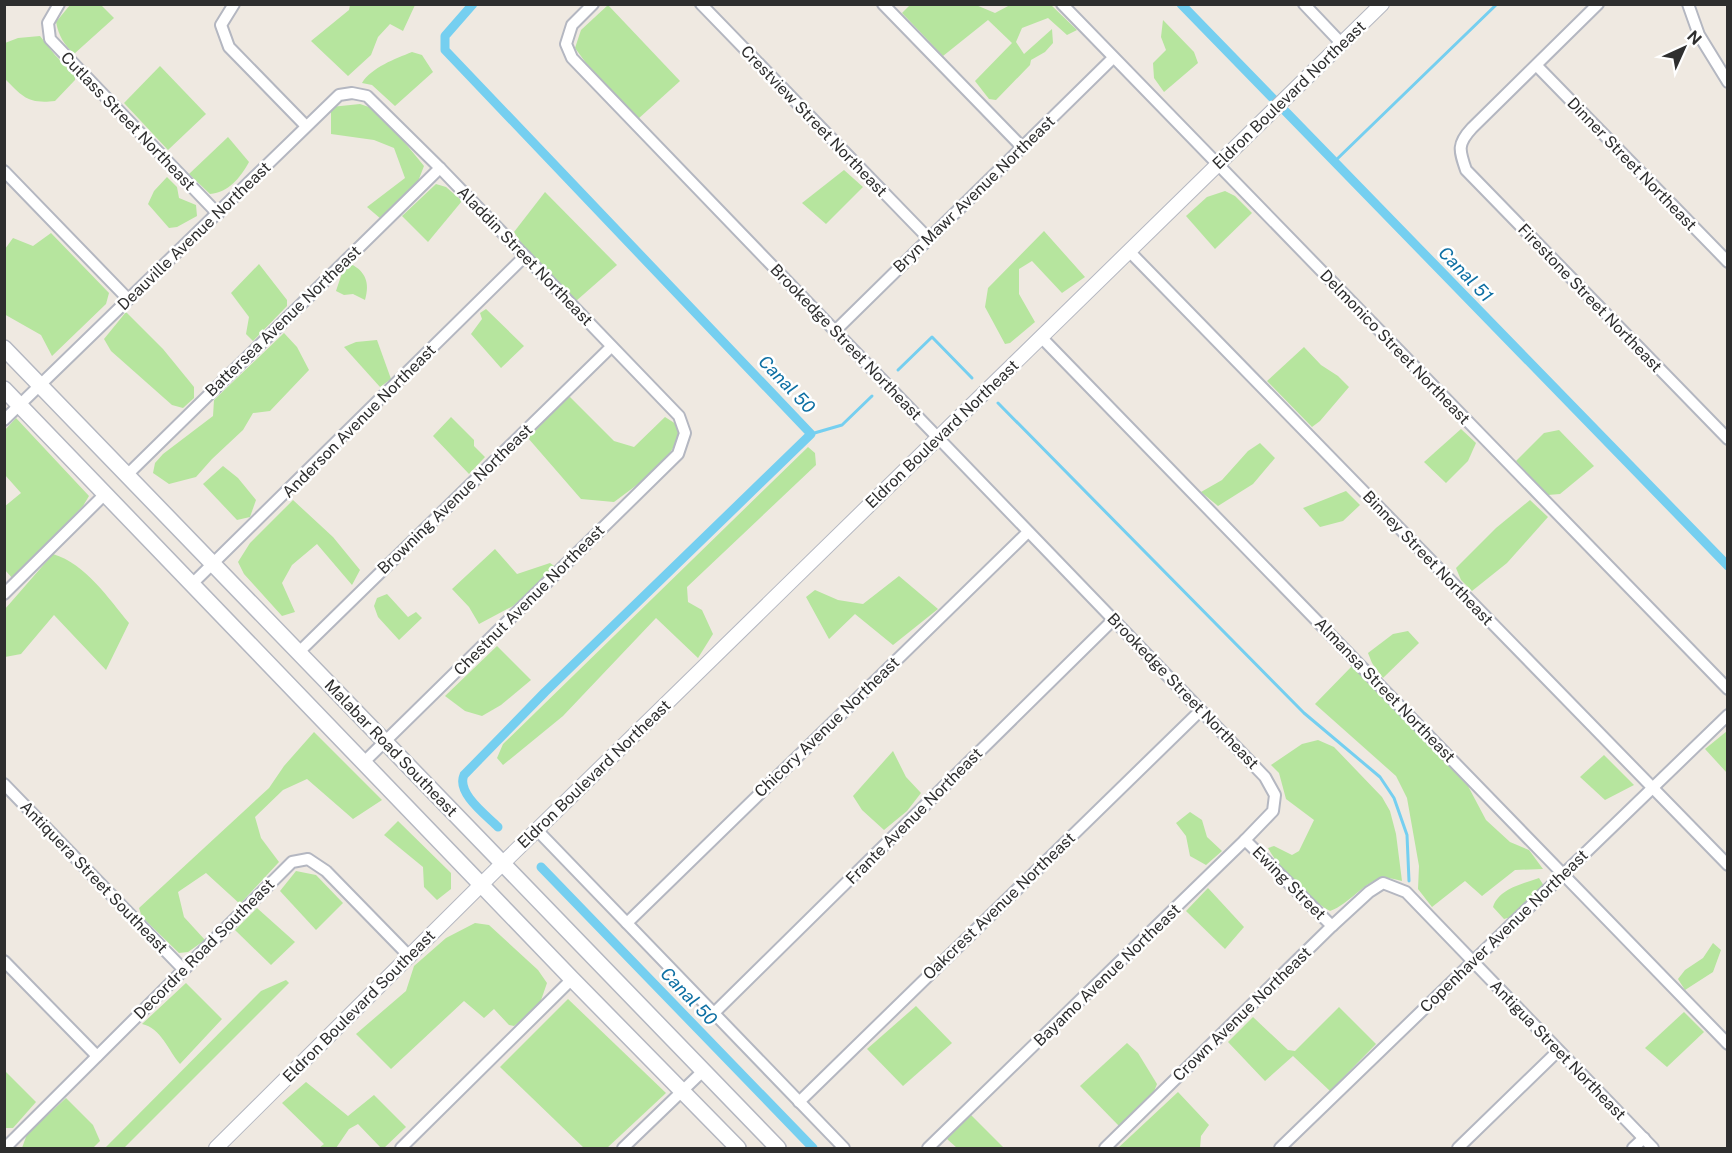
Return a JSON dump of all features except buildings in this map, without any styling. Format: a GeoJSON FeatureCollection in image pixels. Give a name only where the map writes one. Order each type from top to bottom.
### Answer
{"type":"FeatureCollection","features":[{"type":"Feature","properties":{"kind":"main road","name":"Malabar Road Southeast"},"geometry":{"type":"LineString","coordinates":[[4,348],[778,1149]]}},
{"type":"Feature","properties":{"kind":"main road","name":"Malabar Road Southeast"},"geometry":{"type":"LineString","coordinates":[[4,389],[738,1149]]}},
{"type":"Feature","properties":{"kind":"street","name":"Cutlass Street Northeast"},"geometry":{"type":"LineString","coordinates":[[59,4],[48,23],[50,39],[218,214]]}},
{"type":"Feature","properties":{"kind":"street"},"geometry":{"type":"LineString","coordinates":[[234,4],[220,25],[230,47],[306,126]]}},
{"type":"Feature","properties":{"kind":"street","name":"Brookedge Street Northeast"},"geometry":{"type":"LineString","coordinates":[[593,4],[572,25],[566,44],[572,58],[1265,777],[1275,795]]}},
{"type":"Feature","properties":{"kind":"street","name":"Crestview Street Northeast"},"geometry":{"type":"LineString","coordinates":[[700,4],[928,238]]}},
{"type":"Feature","properties":{"kind":"street"},"geometry":{"type":"LineString","coordinates":[[883,4],[1022,147]]}},
{"type":"Feature","properties":{"kind":"street","name":"Delmonico Street Northeast"},"geometry":{"type":"LineString","coordinates":[[1062,4],[1728,689]]}},
{"type":"Feature","properties":{"kind":"street"},"geometry":{"type":"LineString","coordinates":[[1304,4],[1342,44]]}},
{"type":"Feature","properties":{"kind":"street","name":"Eldron Boulevard Northeast"},"geometry":{"type":"LineString","coordinates":[[502,864],[1382,4]]}},
{"type":"Feature","properties":{"kind":"street"},"geometry":{"type":"LineString","coordinates":[[1537,66],[1598,4]]}},
{"type":"Feature","properties":{"kind":"street"},"geometry":{"type":"LineString","coordinates":[[1688,4],[1699,35],[1728,82]]}},
{"type":"Feature","properties":{"kind":"street","name":"Bryn Mawr Avenue Northeast"},"geometry":{"type":"LineString","coordinates":[[835,331],[1113,58]]}},
{"type":"Feature","properties":{"kind":"street","name":"Firestone Street Northeast"},"geometry":{"type":"LineString","coordinates":[[1537,66],[1472,128],[1461,143],[1460,153],[1466,170],[1728,440]]}},
{"type":"Feature","properties":{"kind":"street","name":"Dinner Street Northeast"},"geometry":{"type":"LineString","coordinates":[[1537,66],[1728,262]]}},
{"type":"Feature","properties":{"kind":"street","name":"Deauville Avenue Northeast"},"geometry":{"type":"LineString","coordinates":[[4,420],[41,387],[306,126],[339,95],[352,93]]}},
{"type":"Feature","properties":{"kind":"street","name":"Aladdin Street Northeast"},"geometry":{"type":"LineString","coordinates":[[352,93],[367,96],[440,168],[679,416],[685,433]]}},
{"type":"Feature","properties":{"kind":"street","name":"Battersea Avenue Northeast"},"geometry":{"type":"LineString","coordinates":[[127,475],[440,168]]}},
{"type":"Feature","properties":{"kind":"street"},"geometry":{"type":"LineString","coordinates":[[4,171],[128,299]]}},
{"type":"Feature","properties":{"kind":"street","name":"Binney Street Northeast"},"geometry":{"type":"LineString","coordinates":[[1129,251],[1728,865]]}},
{"type":"Feature","properties":{"kind":"street","name":"Anderson Avenue Northeast"},"geometry":{"type":"LineString","coordinates":[[192,584],[214,565],[525,256]]}},
{"type":"Feature","properties":{"kind":"street","name":"Almansa Street Northeast"},"geometry":{"type":"LineString","coordinates":[[1041,337],[1728,1044]]}},
{"type":"Feature","properties":{"kind":"street","name":"Browning Avenue Northeast"},"geometry":{"type":"LineString","coordinates":[[299,652],[611,347]]}},
{"type":"Feature","properties":{"kind":"street","name":"Chestnut Avenue Northeast"},"geometry":{"type":"LineString","coordinates":[[364,762],[678,454],[685,433]]}},
{"type":"Feature","properties":{"kind":"street"},"geometry":{"type":"LineString","coordinates":[[4,594],[105,495]]}},
{"type":"Feature","properties":{"kind":"street","name":"Chicory Avenue Northeast"},"geometry":{"type":"LineString","coordinates":[[627,923],[1028,532]]}},
{"type":"Feature","properties":{"kind":"street","name":"Frante Avenue Northeast"},"geometry":{"type":"LineString","coordinates":[[714,1013],[1113,620]]}},
{"type":"Feature","properties":{"kind":"street","name":"Oakcrest Avenue Northeast"},"geometry":{"type":"LineString","coordinates":[[799,1102],[1200,711]]}},
{"type":"Feature","properties":{"kind":"street","name":"Copenhaver Avenue Northeast"},"geometry":{"type":"LineString","coordinates":[[1280,1149],[1562,873],[1728,715]]}},
{"type":"Feature","properties":{"kind":"street","name":"Antiquera Street Southeast"},"geometry":{"type":"LineString","coordinates":[[4,784],[183,969]]}},
{"type":"Feature","properties":{"kind":"street","name":"Bayamo Avenue Northeast"},"geometry":{"type":"LineString","coordinates":[[928,1149],[1245,840],[1273,811],[1275,795]]}},
{"type":"Feature","properties":{"kind":"street"},"geometry":{"type":"LineString","coordinates":[[537,830],[844,1149]]}},
{"type":"Feature","properties":{"kind":"street","name":"Ewing Street"},"geometry":{"type":"LineString","coordinates":[[1245,840],[1332,926]]}},
{"type":"Feature","properties":{"kind":"street","name":"Decordre Road Southeast"},"geometry":{"type":"LineString","coordinates":[[7,1146],[292,862],[308,859],[326,871],[410,957]]}},
{"type":"Feature","properties":{"kind":"street","name":"Eldron Boulevard Southeast"},"geometry":{"type":"LineString","coordinates":[[216,1149],[502,864]]}},
{"type":"Feature","properties":{"kind":"street","name":"Crown Avenue Northeast"},"geometry":{"type":"LineString","coordinates":[[1105,1149],[1332,926],[1369,892],[1383,883]]}},
{"type":"Feature","properties":{"kind":"street","name":"Antigua Street Northeast"},"geometry":{"type":"LineString","coordinates":[[1383,883],[1406,892],[1653,1149]]}},
{"type":"Feature","properties":{"kind":"street"},"geometry":{"type":"LineString","coordinates":[[4,961],[97,1056]]}},
{"type":"Feature","properties":{"kind":"street"},"geometry":{"type":"LineString","coordinates":[[400,1149],[572,979]]}},
{"type":"Feature","properties":{"kind":"street"},"geometry":{"type":"LineString","coordinates":[[1458,1149],[1558,1051]]}},
{"type":"Feature","properties":{"kind":"street"},"geometry":{"type":"LineString","coordinates":[[623,1149],[703,1071]]}},
{"type":"Feature","properties":{"kind":"street"},"geometry":{"type":"LineString","coordinates":[[1633,1149],[1644,1138]]}},
{"type":"Feature","properties":{"kind":"green space"},"geometry":{"type":"Polygon","coordinates":[[[70,5],[101,5],[114,18],[74,54],[62,40],[56,22],[70,5]]]}},
{"type":"Feature","properties":{"kind":"green space"},"geometry":{"type":"Polygon","coordinates":[[[350,5],[415,5],[403,31],[390,24],[378,37],[371,55],[348,76],[311,41],[349,10],[350,5]]]}},
{"type":"Feature","properties":{"kind":"green space"},"geometry":{"type":"Polygon","coordinates":[[[608,5],[680,81],[638,119],[575,48],[581,30],[608,5]]]}},
{"type":"Feature","properties":{"kind":"green space"},"geometry":{"type":"Polygon","coordinates":[[[910,5],[976,5],[995,13],[1010,5],[1051,5],[1077,30],[1067,35],[1048,18],[1022,28],[1016,42],[1024,54],[1052,29],[1053,43],[1045,52],[1031,60],[1030,65],[996,100],[989,99],[975,81],[1012,43],[988,20],[943,56],[902,13],[910,5]]]}},
{"type":"Feature","properties":{"kind":"green space"},"geometry":{"type":"Polygon","coordinates":[[[1163,20],[1194,52],[1198,63],[1164,92],[1154,78],[1153,63],[1166,50],[1161,37],[1163,20]]]}},
{"type":"Feature","properties":{"kind":"green space"},"geometry":{"type":"Polygon","coordinates":[[[40,36],[75,75],[75,80],[55,101],[46,102],[27,98],[5,79],[5,43],[18,38],[40,36]]]}},
{"type":"Feature","properties":{"kind":"green space"},"geometry":{"type":"Polygon","coordinates":[[[412,52],[422,55],[433,72],[395,106],[372,85],[362,83],[378,68],[412,52]]]}},
{"type":"Feature","properties":{"kind":"green space"},"geometry":{"type":"Polygon","coordinates":[[[160,66],[206,114],[168,150],[124,103],[160,66]]]}},
{"type":"Feature","properties":{"kind":"green space"},"geometry":{"type":"Polygon","coordinates":[[[360,104],[378,110],[424,166],[417,184],[381,219],[367,207],[405,178],[394,148],[374,140],[331,134],[331,107],[360,104]]]}},
{"type":"Feature","properties":{"kind":"green space"},"geometry":{"type":"Polygon","coordinates":[[[228,137],[249,162],[233,183],[217,193],[210,194],[189,174],[228,137]]]}},
{"type":"Feature","properties":{"kind":"green space"},"geometry":{"type":"Polygon","coordinates":[[[844,170],[863,187],[826,224],[802,203],[844,170]]]}},
{"type":"Feature","properties":{"kind":"green space"},"geometry":{"type":"Polygon","coordinates":[[[167,177],[177,187],[179,198],[196,205],[197,216],[177,227],[169,228],[148,204],[154,191],[167,177]]]}},
{"type":"Feature","properties":{"kind":"green space"},"geometry":{"type":"Polygon","coordinates":[[[436,184],[446,187],[462,201],[428,242],[402,216],[436,184]]]}},
{"type":"Feature","properties":{"kind":"green space"},"geometry":{"type":"Polygon","coordinates":[[[1225,191],[1235,196],[1252,213],[1215,249],[1186,216],[1207,197],[1225,191]]]}},
{"type":"Feature","properties":{"kind":"green space"},"geometry":{"type":"Polygon","coordinates":[[[545,192],[617,265],[576,301],[522,244],[514,232],[545,192]]]}},
{"type":"Feature","properties":{"kind":"green space"},"geometry":{"type":"Polygon","coordinates":[[[1044,231],[1085,277],[1062,293],[1032,261],[1019,269],[1019,294],[1035,322],[1010,343],[1005,344],[985,307],[988,288],[1044,231]]]}},
{"type":"Feature","properties":{"kind":"green space"},"geometry":{"type":"Polygon","coordinates":[[[51,233],[109,293],[106,304],[52,356],[41,335],[4,314],[5,249],[13,238],[33,246],[51,233]]]}},
{"type":"Feature","properties":{"kind":"green space"},"geometry":{"type":"Polygon","coordinates":[[[259,264],[287,300],[287,306],[253,341],[246,334],[249,317],[231,293],[259,264]]]}},
{"type":"Feature","properties":{"kind":"green space"},"geometry":{"type":"Polygon","coordinates":[[[351,264],[366,279],[365,300],[353,294],[344,295],[336,291],[342,273],[351,264]]]}},
{"type":"Feature","properties":{"kind":"green space"},"geometry":{"type":"Polygon","coordinates":[[[486,309],[524,346],[501,368],[471,334],[482,319],[480,313],[486,309]]]}},
{"type":"Feature","properties":{"kind":"green space"},"geometry":{"type":"Polygon","coordinates":[[[126,312],[163,349],[194,387],[194,398],[183,408],[172,405],[111,351],[104,339],[126,312]]]}},
{"type":"Feature","properties":{"kind":"green space"},"geometry":{"type":"Polygon","coordinates":[[[284,333],[297,347],[309,370],[270,411],[253,413],[243,430],[196,477],[169,484],[153,473],[155,463],[163,454],[213,416],[214,400],[284,333]]]}},
{"type":"Feature","properties":{"kind":"green space"},"geometry":{"type":"Polygon","coordinates":[[[377,340],[391,379],[380,387],[344,347],[356,342],[377,340]]]}},
{"type":"Feature","properties":{"kind":"green space"},"geometry":{"type":"Polygon","coordinates":[[[1304,347],[1321,365],[1338,376],[1349,387],[1312,427],[1267,381],[1304,347]]]}},
{"type":"Feature","properties":{"kind":"green space"},"geometry":{"type":"Polygon","coordinates":[[[569,396],[614,441],[634,447],[665,417],[676,424],[678,433],[676,443],[653,472],[614,502],[581,499],[528,438],[569,396]]]}},
{"type":"Feature","properties":{"kind":"green space"},"geometry":{"type":"Polygon","coordinates":[[[451,417],[474,440],[474,446],[485,457],[469,474],[433,436],[451,417]]]}},
{"type":"Feature","properties":{"kind":"green space"},"geometry":{"type":"Polygon","coordinates":[[[16,418],[89,496],[83,506],[13,579],[5,570],[4,507],[21,493],[5,475],[5,430],[16,418]]]}},
{"type":"Feature","properties":{"kind":"green space"},"geometry":{"type":"Polygon","coordinates":[[[1461,429],[1476,443],[1468,461],[1446,483],[1424,462],[1461,429]]]}},
{"type":"Feature","properties":{"kind":"green space"},"geometry":{"type":"Polygon","coordinates":[[[1559,430],[1594,466],[1560,494],[1548,495],[1516,461],[1544,433],[1559,430]]]}},
{"type":"Feature","properties":{"kind":"green space"},"geometry":{"type":"Polygon","coordinates":[[[1260,443],[1275,458],[1253,484],[1218,506],[1201,492],[1222,480],[1248,451],[1260,443]]]}},
{"type":"Feature","properties":{"kind":"green space"},"geometry":{"type":"Polygon","coordinates":[[[808,447],[815,453],[816,465],[687,587],[688,602],[702,610],[713,634],[698,658],[656,618],[563,716],[503,765],[497,758],[503,744],[808,447]]]}},
{"type":"Feature","properties":{"kind":"green space"},"geometry":{"type":"Polygon","coordinates":[[[223,466],[238,478],[256,500],[250,517],[237,520],[203,484],[223,466]]]}},
{"type":"Feature","properties":{"kind":"green space"},"geometry":{"type":"Polygon","coordinates":[[[1346,491],[1360,505],[1343,521],[1320,527],[1303,508],[1346,491]]]}},
{"type":"Feature","properties":{"kind":"green space"},"geometry":{"type":"Polygon","coordinates":[[[293,500],[333,537],[360,570],[352,585],[317,544],[292,565],[282,583],[295,612],[282,616],[244,574],[238,562],[250,543],[293,500]]]}},
{"type":"Feature","properties":{"kind":"green space"},"geometry":{"type":"Polygon","coordinates":[[[1530,500],[1548,517],[1507,563],[1472,591],[1461,580],[1456,568],[1496,528],[1530,500]]]}},
{"type":"Feature","properties":{"kind":"green space"},"geometry":{"type":"Polygon","coordinates":[[[495,549],[517,574],[550,563],[557,568],[513,606],[479,624],[469,607],[452,589],[495,549]]]}},
{"type":"Feature","properties":{"kind":"green space"},"geometry":{"type":"Polygon","coordinates":[[[53,554],[76,565],[86,574],[129,623],[106,670],[54,615],[21,654],[5,657],[5,609],[53,554]]]}},
{"type":"Feature","properties":{"kind":"green space"},"geometry":{"type":"Polygon","coordinates":[[[899,576],[938,609],[893,645],[855,614],[829,639],[806,597],[815,590],[838,600],[863,604],[899,576]]]}},
{"type":"Feature","properties":{"kind":"green space"},"geometry":{"type":"Polygon","coordinates":[[[387,594],[408,617],[416,612],[422,618],[399,640],[378,617],[374,606],[377,598],[387,594]]]}},
{"type":"Feature","properties":{"kind":"green space"},"geometry":{"type":"Polygon","coordinates":[[[1408,631],[1419,643],[1383,678],[1368,653],[1393,634],[1408,631]]]}},
{"type":"Feature","properties":{"kind":"green space"},"geometry":{"type":"Polygon","coordinates":[[[497,646],[531,680],[501,705],[482,716],[465,711],[445,696],[497,646]]]}},
{"type":"Feature","properties":{"kind":"green space"},"geometry":{"type":"Polygon","coordinates":[[[1353,665],[1468,786],[1486,820],[1510,842],[1529,850],[1543,869],[1515,870],[1482,896],[1465,881],[1432,907],[1418,889],[1419,866],[1407,798],[1396,776],[1315,704],[1353,665]]]}},
{"type":"Feature","properties":{"kind":"green space"},"geometry":{"type":"Polygon","coordinates":[[[1727,731],[1727,773],[1705,749],[1727,731]]]}},
{"type":"Feature","properties":{"kind":"green space"},"geometry":{"type":"Polygon","coordinates":[[[314,732],[382,800],[353,819],[307,779],[283,790],[255,817],[261,838],[279,862],[240,904],[206,873],[178,892],[184,917],[205,940],[188,952],[179,953],[142,917],[139,908],[269,788],[284,766],[314,732]]]}},
{"type":"Feature","properties":{"kind":"green space"},"geometry":{"type":"Polygon","coordinates":[[[1318,740],[1334,747],[1382,797],[1390,811],[1396,834],[1402,881],[1390,878],[1376,880],[1330,911],[1295,883],[1268,848],[1274,846],[1292,855],[1299,851],[1314,820],[1286,799],[1279,773],[1271,765],[1302,744],[1318,740]]]}},
{"type":"Feature","properties":{"kind":"green space"},"geometry":{"type":"Polygon","coordinates":[[[893,751],[906,777],[921,793],[907,811],[884,830],[862,810],[853,796],[893,751]]]}},
{"type":"Feature","properties":{"kind":"green space"},"geometry":{"type":"Polygon","coordinates":[[[1604,755],[1634,785],[1605,800],[1580,777],[1604,755]]]}},
{"type":"Feature","properties":{"kind":"green space"},"geometry":{"type":"Polygon","coordinates":[[[1190,812],[1202,820],[1207,837],[1222,851],[1206,865],[1190,856],[1186,836],[1176,823],[1190,812]]]}},
{"type":"Feature","properties":{"kind":"green space"},"geometry":{"type":"Polygon","coordinates":[[[398,821],[451,873],[451,889],[437,900],[424,887],[423,867],[384,835],[398,821]]]}},
{"type":"Feature","properties":{"kind":"green space"},"geometry":{"type":"Polygon","coordinates":[[[296,871],[316,875],[343,903],[316,930],[280,891],[296,871]]]}},
{"type":"Feature","properties":{"kind":"green space"},"geometry":{"type":"Polygon","coordinates":[[[1539,878],[1544,886],[1515,916],[1504,919],[1493,907],[1506,891],[1539,878]]]}},
{"type":"Feature","properties":{"kind":"green space"},"geometry":{"type":"Polygon","coordinates":[[[1208,888],[1244,927],[1225,949],[1186,911],[1208,888]]]}},
{"type":"Feature","properties":{"kind":"green space"},"geometry":{"type":"Polygon","coordinates":[[[257,908],[295,942],[271,965],[235,930],[257,908]]]}},
{"type":"Feature","properties":{"kind":"green space"},"geometry":{"type":"Polygon","coordinates":[[[475,923],[489,925],[538,970],[547,983],[539,1006],[514,1026],[509,1025],[494,1009],[484,1018],[464,1001],[391,1069],[356,1034],[406,991],[414,966],[446,938],[475,923]]]}},
{"type":"Feature","properties":{"kind":"green space"},"geometry":{"type":"Polygon","coordinates":[[[1713,943],[1721,950],[1713,972],[1685,990],[1678,979],[1685,970],[1703,958],[1713,943]]]}},
{"type":"Feature","properties":{"kind":"green space"},"geometry":{"type":"Polygon","coordinates":[[[286,980],[289,983],[124,1148],[105,1148],[261,991],[286,980]]]}},
{"type":"Feature","properties":{"kind":"green space"},"geometry":{"type":"Polygon","coordinates":[[[186,983],[222,1019],[180,1064],[159,1035],[149,1026],[142,1024],[186,983]]]}},
{"type":"Feature","properties":{"kind":"green space"},"geometry":{"type":"Polygon","coordinates":[[[568,999],[666,1093],[607,1148],[584,1148],[500,1067],[568,999]]]}},
{"type":"Feature","properties":{"kind":"green space"},"geometry":{"type":"Polygon","coordinates":[[[916,1006],[952,1043],[903,1086],[867,1049],[916,1006]]]}},
{"type":"Feature","properties":{"kind":"green space"},"geometry":{"type":"Polygon","coordinates":[[[1339,1007],[1376,1044],[1330,1091],[1293,1056],[1265,1081],[1228,1042],[1253,1017],[1288,1050],[1295,1051],[1339,1007]]]}},
{"type":"Feature","properties":{"kind":"green space"},"geometry":{"type":"Polygon","coordinates":[[[1684,1012],[1704,1032],[1667,1067],[1645,1048],[1684,1012]]]}},
{"type":"Feature","properties":{"kind":"green space"},"geometry":{"type":"Polygon","coordinates":[[[1127,1043],[1138,1053],[1157,1084],[1151,1099],[1119,1126],[1080,1086],[1127,1043]]]}},
{"type":"Feature","properties":{"kind":"green space"},"geometry":{"type":"Polygon","coordinates":[[[5,1071],[36,1102],[13,1128],[5,1128],[5,1071]]]}},
{"type":"Feature","properties":{"kind":"green space"},"geometry":{"type":"Polygon","coordinates":[[[306,1082],[348,1116],[374,1095],[406,1127],[384,1148],[381,1148],[358,1124],[349,1129],[336,1148],[319,1148],[324,1144],[282,1103],[306,1082]]]}},
{"type":"Feature","properties":{"kind":"green space"},"geometry":{"type":"Polygon","coordinates":[[[1178,1092],[1209,1125],[1201,1136],[1200,1148],[1118,1148],[1178,1092]]]}},
{"type":"Feature","properties":{"kind":"green space"},"geometry":{"type":"Polygon","coordinates":[[[66,1098],[93,1125],[100,1141],[93,1148],[22,1148],[27,1134],[66,1098]]]}},
{"type":"Feature","properties":{"kind":"green space"},"geometry":{"type":"Polygon","coordinates":[[[971,1115],[1004,1148],[957,1148],[947,1139],[971,1115]]]}},
{"type":"Feature","properties":{"kind":"waterway","name":"Canal 50"},"geometry":{"type":"LineString","coordinates":[[473,4],[445,36],[445,50],[811,434],[545,692],[464,775],[464,789],[468,796],[498,827]]}},
{"type":"Feature","properties":{"kind":"waterway","name":"Canal 51"},"geometry":{"type":"LineString","coordinates":[[1181,4],[1728,566]]}},
{"type":"Feature","properties":{"kind":"waterway"},"geometry":{"type":"LineString","coordinates":[[1334,162],[1497,4]]}},
{"type":"Feature","properties":{"kind":"waterway"},"geometry":{"type":"LineString","coordinates":[[898,370],[932,337],[972,378]]}},
{"type":"Feature","properties":{"kind":"waterway"},"geometry":{"type":"LineString","coordinates":[[811,434],[842,425],[872,396]]}},
{"type":"Feature","properties":{"kind":"waterway"},"geometry":{"type":"LineString","coordinates":[[998,403],[1304,713],[1380,777],[1394,798],[1407,835],[1409,881]]}},
{"type":"Feature","properties":{"kind":"waterway","name":"Canal 50"},"geometry":{"type":"LineString","coordinates":[[541,867],[813,1148]]}}]}
